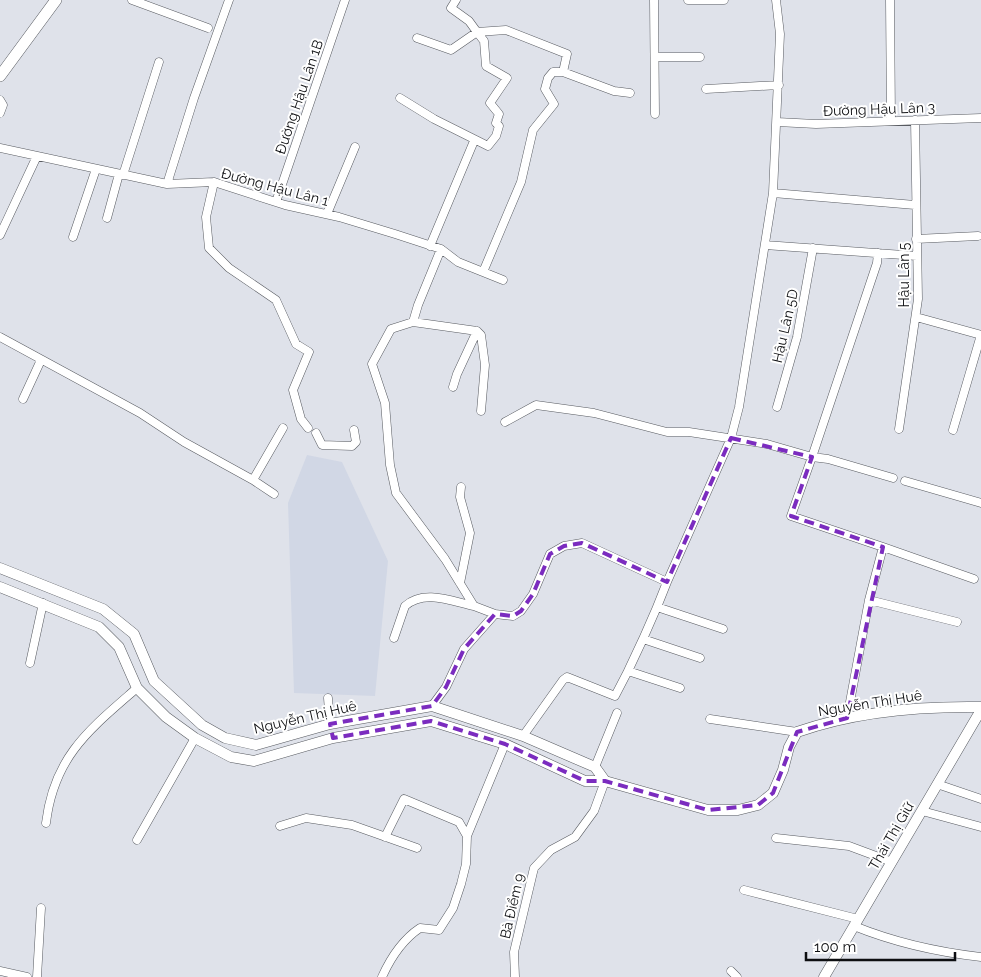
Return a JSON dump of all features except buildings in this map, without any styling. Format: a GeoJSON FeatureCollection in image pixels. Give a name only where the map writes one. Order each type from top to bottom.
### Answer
{"type":"FeatureCollection","features":[{"type":"Feature","properties":{"kind":"main road"},"geometry":{"type":"LineString","coordinates":[[0,76],[55,0]]}},
{"type":"Feature","properties":{"kind":"street"},"geometry":{"type":"LineString","coordinates":[[132,0],[208,28]]}},
{"type":"Feature","properties":{"kind":"street"},"geometry":{"type":"LineString","coordinates":[[168,184],[194,98],[229,0]]}},
{"type":"Feature","properties":{"kind":"street","name":"Đường Hậu Lân 1B"},"geometry":{"type":"LineString","coordinates":[[276,202],[344,0]]}},
{"type":"Feature","properties":{"kind":"street"},"geometry":{"type":"LineString","coordinates":[[400,98],[474,141],[488,146],[496,136],[499,126],[496,123],[499,114],[490,103],[507,78],[486,66],[484,41],[469,21],[451,8],[456,0]]}},
{"type":"Feature","properties":{"kind":"street"},"geometry":{"type":"LineString","coordinates":[[654,0],[655,114]]}},
{"type":"Feature","properties":{"kind":"street"},"geometry":{"type":"LineString","coordinates":[[688,0],[724,0]]}},
{"type":"Feature","properties":{"kind":"street"},"geometry":{"type":"LineString","coordinates":[[523,736],[567,677],[615,696],[643,639],[730,438],[740,407],[773,193],[780,34],[776,0]]}},
{"type":"Feature","properties":{"kind":"street"},"geometry":{"type":"LineString","coordinates":[[890,0],[891,120]]}},
{"type":"Feature","properties":{"kind":"street"},"geometry":{"type":"LineString","coordinates":[[417,38],[451,50],[477,32],[506,30],[567,54],[563,72]]}},
{"type":"Feature","properties":{"kind":"street"},"geometry":{"type":"LineString","coordinates":[[655,57],[700,57]]}},
{"type":"Feature","properties":{"kind":"street"},"geometry":{"type":"LineString","coordinates":[[107,218],[159,62]]}},
{"type":"Feature","properties":{"kind":"street"},"geometry":{"type":"LineString","coordinates":[[483,272],[521,182],[533,130],[554,104],[546,89],[548,78],[553,72],[563,72],[614,91],[630,93]]}},
{"type":"Feature","properties":{"kind":"street"},"geometry":{"type":"LineString","coordinates":[[706,88],[779,85]]}},
{"type":"Feature","properties":{"kind":"street"},"geometry":{"type":"LineString","coordinates":[[0,100],[2,105],[0,113]]}},
{"type":"Feature","properties":{"kind":"street","name":"Đường Hậu Lân 3"},"geometry":{"type":"LineString","coordinates":[[777,122],[816,124],[981,118]]}},
{"type":"Feature","properties":{"kind":"street","name":"Hậu Lân 5"},"geometry":{"type":"LineString","coordinates":[[899,429],[918,299],[915,120]]}},
{"type":"Feature","properties":{"kind":"street"},"geometry":{"type":"LineString","coordinates":[[430,246],[474,141]]}},
{"type":"Feature","properties":{"kind":"street"},"geometry":{"type":"LineString","coordinates":[[327,214],[355,147]]}},
{"type":"Feature","properties":{"kind":"street","name":"Đường Hậu Lân 1"},"geometry":{"type":"LineString","coordinates":[[0,148],[168,184],[214,182],[276,202],[327,214],[430,246],[441,250],[458,262],[504,280]]}},
{"type":"Feature","properties":{"kind":"street"},"geometry":{"type":"LineString","coordinates":[[0,235],[37,156]]}},
{"type":"Feature","properties":{"kind":"street"},"geometry":{"type":"LineString","coordinates":[[73,238],[96,169]]}},
{"type":"Feature","properties":{"kind":"street"},"geometry":{"type":"LineString","coordinates":[[214,182],[206,218],[209,248],[229,268],[276,300],[296,344],[308,352],[293,390],[301,419],[308,428]]}},
{"type":"Feature","properties":{"kind":"street"},"geometry":{"type":"LineString","coordinates":[[773,193],[915,205]]}},
{"type":"Feature","properties":{"kind":"street"},"geometry":{"type":"LineString","coordinates":[[916,239],[978,236]]}},
{"type":"Feature","properties":{"kind":"street"},"geometry":{"type":"LineString","coordinates":[[765,245],[917,256]]}},
{"type":"Feature","properties":{"kind":"street","name":"Hậu Lân 5D"},"geometry":{"type":"LineString","coordinates":[[777,407],[797,337],[813,248]]}},
{"type":"Feature","properties":{"kind":"street"},"geometry":{"type":"LineString","coordinates":[[413,322],[418,305],[441,250]]}},
{"type":"Feature","properties":{"kind":"street"},"geometry":{"type":"LineString","coordinates":[[878,253],[878,263],[791,516],[974,579]]}},
{"type":"Feature","properties":{"kind":"street"},"geometry":{"type":"LineString","coordinates":[[916,317],[981,335],[953,430]]}},
{"type":"Feature","properties":{"kind":"street"},"geometry":{"type":"LineString","coordinates":[[474,606],[460,583],[396,493],[390,464],[385,403],[372,367],[377,351],[391,329],[413,322],[477,332],[481,335],[485,358],[481,411]]}},
{"type":"Feature","properties":{"kind":"street"},"geometry":{"type":"LineString","coordinates":[[453,387],[457,374],[477,332]]}},
{"type":"Feature","properties":{"kind":"street"},"geometry":{"type":"LineString","coordinates":[[1,341],[41,360],[140,413],[184,442],[253,480],[274,494]]}},
{"type":"Feature","properties":{"kind":"street"},"geometry":{"type":"LineString","coordinates":[[23,399],[41,360]]}},
{"type":"Feature","properties":{"kind":"street"},"geometry":{"type":"LineString","coordinates":[[505,422],[536,405],[594,413],[667,432],[689,432],[767,444],[893,478]]}},
{"type":"Feature","properties":{"kind":"street"},"geometry":{"type":"LineString","coordinates":[[253,480],[283,428]]}},
{"type":"Feature","properties":{"kind":"street"},"geometry":{"type":"LineString","coordinates":[[316,433],[322,445],[352,446],[356,442],[354,430]]}},
{"type":"Feature","properties":{"kind":"street"},"geometry":{"type":"LineString","coordinates":[[905,481],[981,503]]}},
{"type":"Feature","properties":{"kind":"street"},"geometry":{"type":"LineString","coordinates":[[460,583],[470,534],[460,497],[461,486]]}},
{"type":"Feature","properties":{"kind":"street"},"geometry":{"type":"LineString","coordinates":[[394,638],[405,606],[419,597],[429,597],[474,606],[495,614],[513,616],[521,611],[533,594],[550,554],[564,546],[582,543],[667,582]]}},
{"type":"Feature","properties":{"kind":"street"},"geometry":{"type":"LineString","coordinates":[[847,718],[869,600],[883,547]]}},
{"type":"Feature","properties":{"kind":"street","name":"Nguyễn Thị Huê"},"geometry":{"type":"LineString","coordinates":[[0,568],[103,609],[134,634],[154,681],[202,725],[224,738],[256,745],[330,724],[432,706],[523,736],[595,767]]}},
{"type":"Feature","properties":{"kind":"street","name":"Nguyễn Thị Huê"},"geometry":{"type":"LineString","coordinates":[[0,587],[99,627],[119,648],[137,688],[166,717],[195,738],[231,757],[254,761],[333,738],[431,721],[505,744],[585,781],[605,781],[708,810],[738,810],[758,805],[774,793],[789,747],[797,732],[847,718],[934,706],[981,709]]}},
{"type":"Feature","properties":{"kind":"street"},"geometry":{"type":"LineString","coordinates":[[869,600],[957,622]]}},
{"type":"Feature","properties":{"kind":"street"},"geometry":{"type":"LineString","coordinates":[[30,663],[43,603]]}},
{"type":"Feature","properties":{"kind":"street"},"geometry":{"type":"LineString","coordinates":[[657,607],[723,629]]}},
{"type":"Feature","properties":{"kind":"street"},"geometry":{"type":"LineString","coordinates":[[432,706],[446,687],[464,649],[495,614]]}},
{"type":"Feature","properties":{"kind":"street"},"geometry":{"type":"LineString","coordinates":[[643,639],[700,658]]}},
{"type":"Feature","properties":{"kind":"street"},"geometry":{"type":"LineString","coordinates":[[628,671],[680,688]]}},
{"type":"Feature","properties":{"kind":"street"},"geometry":{"type":"LineString","coordinates":[[46,822],[50,794],[61,766],[78,740],[137,688]]}},
{"type":"Feature","properties":{"kind":"street"},"geometry":{"type":"LineString","coordinates":[[328,698],[333,738]]}},
{"type":"Feature","properties":{"kind":"street","name":"Thái Thị Giữ"},"geometry":{"type":"LineString","coordinates":[[824,977],[981,709]]}},
{"type":"Feature","properties":{"kind":"street"},"geometry":{"type":"LineString","coordinates":[[605,781],[595,767],[617,713]]}},
{"type":"Feature","properties":{"kind":"street"},"geometry":{"type":"LineString","coordinates":[[710,720],[797,732]]}},
{"type":"Feature","properties":{"kind":"street"},"geometry":{"type":"LineString","coordinates":[[137,840],[195,738]]}},
{"type":"Feature","properties":{"kind":"street"},"geometry":{"type":"LineString","coordinates":[[382,977],[390,959],[408,936],[420,928],[439,930],[453,908],[466,864],[467,836],[505,744]]}},
{"type":"Feature","properties":{"kind":"street","name":"Bà Điểm 9"},"geometry":{"type":"LineString","coordinates":[[515,977],[514,952],[534,868],[552,850],[576,837],[594,811],[605,781]]}},
{"type":"Feature","properties":{"kind":"street"},"geometry":{"type":"LineString","coordinates":[[937,784],[981,799]]}},
{"type":"Feature","properties":{"kind":"street"},"geometry":{"type":"LineString","coordinates":[[385,837],[404,799],[459,822],[467,836]]}},
{"type":"Feature","properties":{"kind":"street"},"geometry":{"type":"LineString","coordinates":[[922,811],[981,828]]}},
{"type":"Feature","properties":{"kind":"street"},"geometry":{"type":"LineString","coordinates":[[280,826],[306,818],[352,826],[417,848]]}},
{"type":"Feature","properties":{"kind":"street"},"geometry":{"type":"LineString","coordinates":[[776,838],[849,846],[892,862]]}},
{"type":"Feature","properties":{"kind":"street"},"geometry":{"type":"LineString","coordinates":[[744,890],[856,922],[887,939],[939,952],[981,957]]}},
{"type":"Feature","properties":{"kind":"street"},"geometry":{"type":"LineString","coordinates":[[36,977],[41,908]]}},
{"type":"Feature","properties":{"kind":"street"},"geometry":{"type":"LineString","coordinates":[[0,971],[27,977]]}},
{"type":"Feature","properties":{"kind":"highlighted area"},"geometry":{"type":"Polygon","coordinates":[[[731,438],[812,457],[791,516],[883,547],[847,718],[797,732],[773,793],[758,805],[708,810],[605,781],[585,781],[505,744],[431,721],[333,738],[330,724],[432,706],[446,687],[464,649],[495,614],[513,616],[521,611],[533,594],[550,554],[564,546],[582,543],[667,582],[731,438]]]}},
{"type":"Feature","properties":{"kind":"shaded area"},"geometry":{"type":"Polygon","coordinates":[[[307,455],[342,462],[388,561],[375,696],[294,693],[288,503],[307,455]]]}}]}
